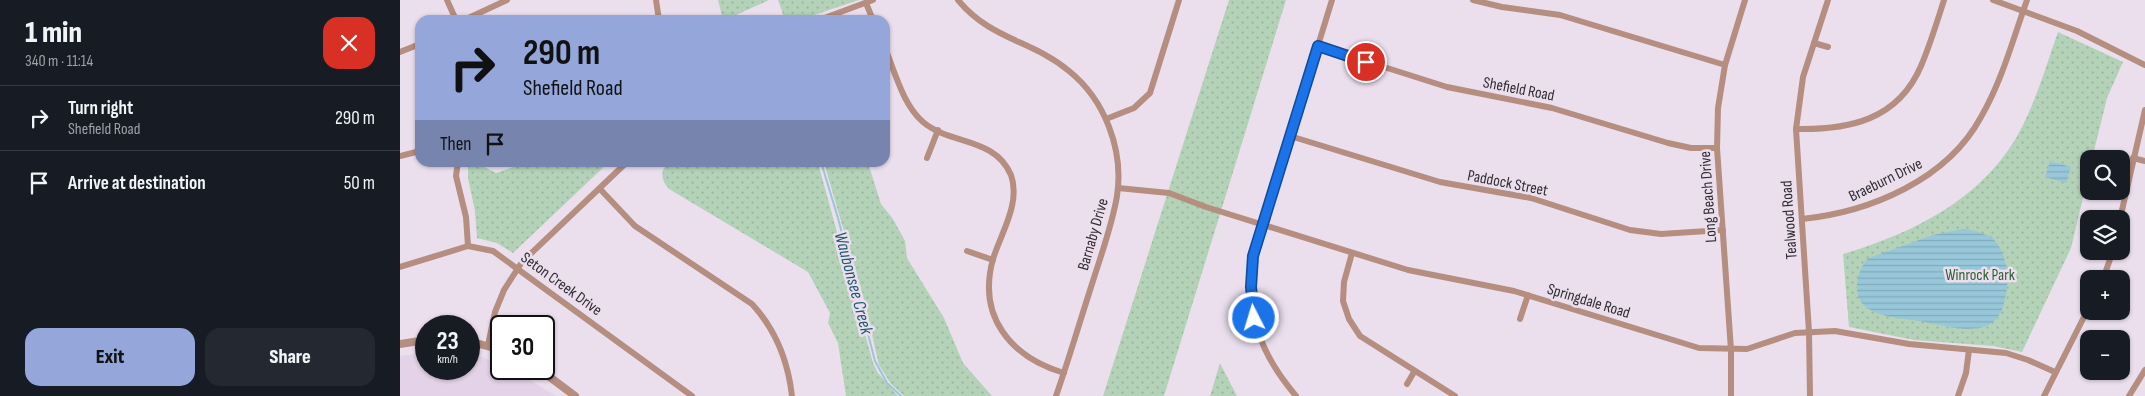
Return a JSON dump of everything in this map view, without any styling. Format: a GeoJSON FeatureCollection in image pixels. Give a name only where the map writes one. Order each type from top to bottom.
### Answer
{"type":"FeatureCollection","features":[{"type":"Feature","properties":{"kind":"street"},"geometry":{"type":"LineString","coordinates":[[447,0],[454,15]]}},
{"type":"Feature","properties":{"kind":"street"},"geometry":{"type":"LineString","coordinates":[[475,15],[507,0]]}},
{"type":"Feature","properties":{"kind":"street"},"geometry":{"type":"LineString","coordinates":[[656,0],[658,15]]}},
{"type":"Feature","properties":{"kind":"street","name":"Barnaby Drive"},"geometry":{"type":"LineString","coordinates":[[958,0],[984,26],[1042,52],[1067,68],[1089,91],[1106,119],[1114,142],[1118,188],[1114,212],[1056,396]]}},
{"type":"Feature","properties":{"kind":"street"},"geometry":{"type":"LineString","coordinates":[[1106,119],[1134,108],[1150,93],[1179,0]]}},
{"type":"Feature","properties":{"kind":"street"},"geometry":{"type":"LineString","coordinates":[[1296,396],[1273,365],[1261,342],[1254,318],[1251,287],[1253,256],[1332,0]]}},
{"type":"Feature","properties":{"kind":"street"},"geometry":{"type":"LineString","coordinates":[[1473,0],[1502,7],[1560,15],[1725,65]]}},
{"type":"Feature","properties":{"kind":"street","name":"Long Beach Drive"},"geometry":{"type":"LineString","coordinates":[[1731,396],[1731,350],[1717,148],[1718,108],[1725,65],[1745,0]]}},
{"type":"Feature","properties":{"kind":"street","name":"Tealwood Road"},"geometry":{"type":"LineString","coordinates":[[1810,396],[1809,332],[1796,129],[1801,86],[1828,0]]}},
{"type":"Feature","properties":{"kind":"street"},"geometry":{"type":"LineString","coordinates":[[1796,129],[1824,130],[1856,124],[1871,119],[1889,107],[1912,82],[1921,67],[1944,0]]}},
{"type":"Feature","properties":{"kind":"street"},"geometry":{"type":"LineString","coordinates":[[1993,0],[2093,38],[2145,65]]}},
{"type":"Feature","properties":{"kind":"street","name":"Braeburn Drive"},"geometry":{"type":"LineString","coordinates":[[1802,219],[1847,213],[1894,193],[1919,181],[1957,150],[1970,136],[1991,99],[2027,0]]}},
{"type":"Feature","properties":{"kind":"street"},"geometry":{"type":"LineString","coordinates":[[833,15],[870,2],[872,15]]}},
{"type":"Feature","properties":{"kind":"street"},"geometry":{"type":"LineString","coordinates":[[1814,43],[1828,47]]}},
{"type":"Feature","properties":{"kind":"street"},"geometry":{"type":"LineString","coordinates":[[400,52],[415,46]]}},
{"type":"Feature","properties":{"kind":"street","name":"Shefield Road"},"geometry":{"type":"LineString","coordinates":[[1318,46],[1447,87],[1552,108],[1668,143],[1691,148],[1717,148]]}},
{"type":"Feature","properties":{"kind":"street"},"geometry":{"type":"LineString","coordinates":[[890,59],[915,113],[926,124],[991,151],[1002,160],[1011,176],[1013,202],[993,260],[989,289],[993,311],[1000,328],[1012,344],[1028,358],[1043,366],[1064,373]]}},
{"type":"Feature","properties":{"kind":"street"},"geometry":{"type":"LineString","coordinates":[[2122,210],[2145,110]]}},
{"type":"Feature","properties":{"kind":"street"},"geometry":{"type":"LineString","coordinates":[[927,158],[938,130]]}},
{"type":"Feature","properties":{"kind":"street","name":"Paddock Street"},"geometry":{"type":"LineString","coordinates":[[1290,136],[1440,182],[1531,198],[1630,230],[1661,234],[1723,230]]}},
{"type":"Feature","properties":{"kind":"street"},"geometry":{"type":"LineString","coordinates":[[400,156],[415,152]]}},
{"type":"Feature","properties":{"kind":"street"},"geometry":{"type":"LineString","coordinates":[[2133,158],[2145,161]]}},
{"type":"Feature","properties":{"kind":"street"},"geometry":{"type":"LineString","coordinates":[[457,167],[456,176],[466,217],[468,246]]}},
{"type":"Feature","properties":{"kind":"street"},"geometry":{"type":"LineString","coordinates":[[480,343],[488,345],[495,312],[504,290],[517,268],[527,256],[621,167]]}},
{"type":"Feature","properties":{"kind":"street"},"geometry":{"type":"LineString","coordinates":[[600,188],[635,226],[752,304],[762,314],[784,355],[792,396]]}},
{"type":"Feature","properties":{"kind":"street","name":"Springdale Road"},"geometry":{"type":"LineString","coordinates":[[1118,188],[1169,193],[1352,253],[1430,276],[1496,287],[1528,295],[1687,345],[1709,350],[1756,347],[1784,336],[1809,332],[1850,333],[1910,344],[2016,355],[2056,372]]}},
{"type":"Feature","properties":{"kind":"street","name":"Seton Creek Drive"},"geometry":{"type":"LineString","coordinates":[[400,267],[468,246],[493,251],[692,396]]}},
{"type":"Feature","properties":{"kind":"street"},"geometry":{"type":"LineString","coordinates":[[968,251],[993,260]]}},
{"type":"Feature","properties":{"kind":"street"},"geometry":{"type":"LineString","coordinates":[[1352,253],[1344,282],[1343,302],[1349,319],[1360,336],[1414,372],[1455,396]]}},
{"type":"Feature","properties":{"kind":"street"},"geometry":{"type":"LineString","coordinates":[[1520,319],[1528,295]]}},
{"type":"Feature","properties":{"kind":"street"},"geometry":{"type":"LineString","coordinates":[[2044,396],[2082,320]]}},
{"type":"Feature","properties":{"kind":"street"},"geometry":{"type":"LineString","coordinates":[[400,344],[415,342]]}},
{"type":"Feature","properties":{"kind":"street"},"geometry":{"type":"LineString","coordinates":[[1958,396],[1966,373],[1968,350]]}},
{"type":"Feature","properties":{"kind":"street"},"geometry":{"type":"LineString","coordinates":[[2129,396],[2145,370]]}},
{"type":"Feature","properties":{"kind":"street"},"geometry":{"type":"LineString","coordinates":[[1407,384],[1414,372]]}},
{"type":"Feature","properties":{"kind":"street"},"geometry":{"type":"LineString","coordinates":[[554,380],[575,396]]}},
{"type":"Feature","properties":{"kind":"shaded area"},"geometry":{"type":"Polygon","coordinates":[[[415,354],[415,380],[480,380],[480,356],[490,360],[490,380],[530,380],[556,396],[400,396],[400,356],[415,354]]]}},
{"type":"Feature","properties":{"kind":"green space"},"geometry":{"type":"Polygon","coordinates":[[[718,0],[769,0],[736,15],[722,15],[718,0]]]}},
{"type":"Feature","properties":{"kind":"green space"},"geometry":{"type":"Polygon","coordinates":[[[778,0],[859,0],[814,15],[783,15],[778,0]]]}},
{"type":"Feature","properties":{"kind":"green space"},"geometry":{"type":"Polygon","coordinates":[[[1229,0],[1286,0],[1164,396],[1103,396],[1229,0]]]}},
{"type":"Feature","properties":{"kind":"green space","name":"Winrock Park"},"geometry":{"type":"Polygon","coordinates":[[[2058,32],[2123,62],[2107,98],[2094,150],[2080,150],[2080,200],[2083,200],[2071,248],[2022,352],[1993,346],[1914,340],[1849,327],[1843,254],[1897,235],[1948,208],[1970,191],[1991,172],[2008,150],[2023,125],[2038,91],[2058,32]]]}},
{"type":"Feature","properties":{"kind":"green space"},"geometry":{"type":"Polygon","coordinates":[[[468,167],[485,167],[496,173],[513,167],[604,167],[513,253],[497,243],[477,238],[475,211],[468,178],[468,167]]]}},
{"type":"Feature","properties":{"kind":"green space"},"geometry":{"type":"Polygon","coordinates":[[[665,167],[819,167],[873,363],[878,373],[898,396],[846,396],[838,343],[828,323],[830,313],[808,272],[669,189],[664,183],[663,170],[665,167]]]}},
{"type":"Feature","properties":{"kind":"green space"},"geometry":{"type":"Polygon","coordinates":[[[825,167],[869,167],[881,204],[893,219],[905,241],[907,258],[944,318],[963,363],[992,396],[904,396],[891,384],[879,365],[863,296],[825,167]]]}},
{"type":"Feature","properties":{"kind":"green space"},"geometry":{"type":"Polygon","coordinates":[[[1220,363],[1237,396],[1210,396],[1220,363]]]}},
{"type":"Feature","properties":{"kind":"water"},"geometry":{"type":"Polygon","coordinates":[[[2050,161],[2071,167],[2066,183],[2045,177],[2050,161]]]}},
{"type":"Feature","properties":{"kind":"water"},"geometry":{"type":"Polygon","coordinates":[[[1963,229],[1992,236],[2005,260],[2007,286],[2005,299],[1999,315],[1991,323],[1981,328],[1956,328],[1881,314],[1867,308],[1862,303],[1857,292],[1858,279],[1862,267],[1869,258],[1933,235],[1963,229]]]}},
{"type":"Feature","properties":{"kind":"waterway","name":"Waubonsee Creek"},"geometry":{"type":"LineString","coordinates":[[823,167],[838,218],[875,361],[887,383],[901,396]]}},
{"type":"Feature","properties":{"kind":"route"},"geometry":{"type":"LineString","coordinates":[[1254,318],[1251,287],[1253,256],[1318,46],[1366,62]]}}]}
